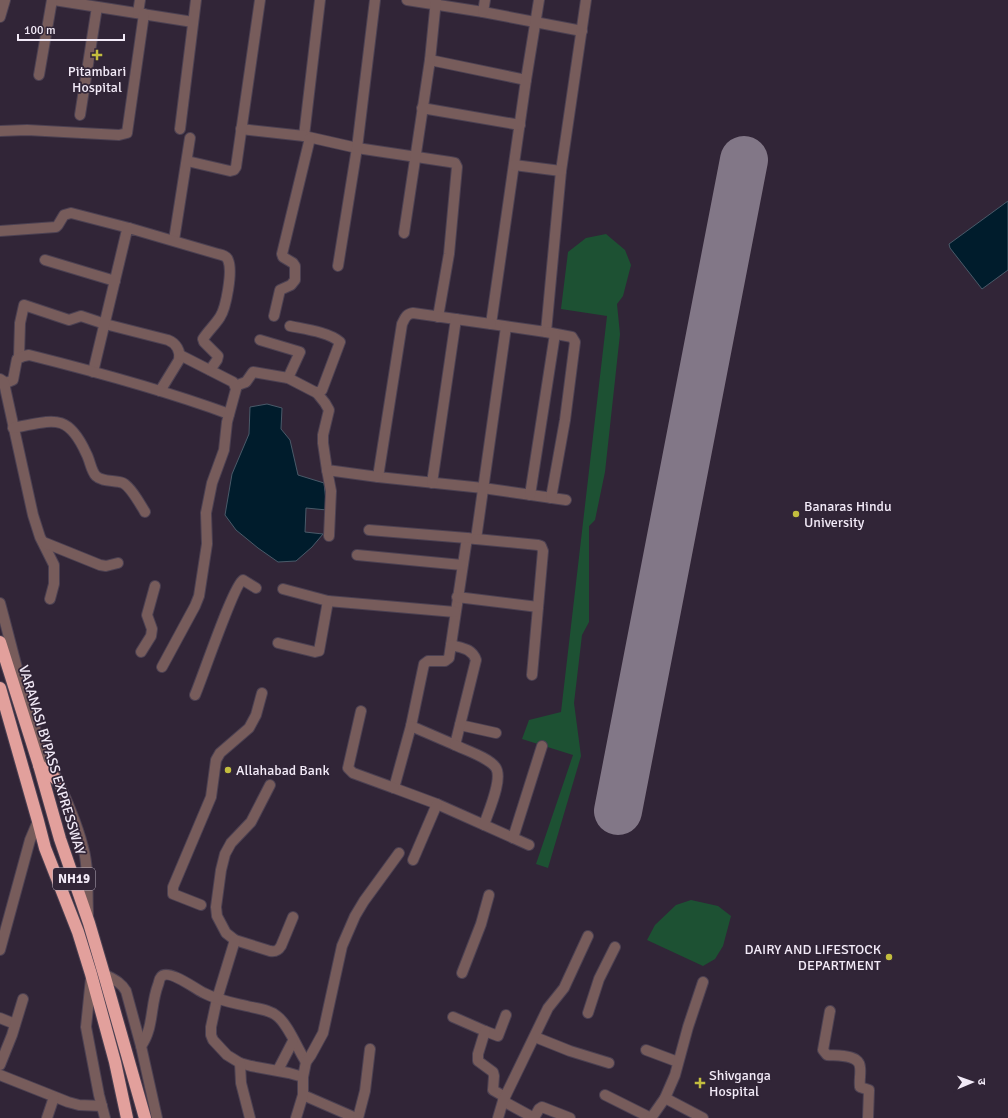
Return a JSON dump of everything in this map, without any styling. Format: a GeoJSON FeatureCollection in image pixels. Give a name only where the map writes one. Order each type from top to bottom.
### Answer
{"type":"FeatureCollection","features":[{"type":"Feature","properties":{"kind":"highway","name":"VARANASI BYPASS EXPRESSWAY"},"geometry":{"type":"LineString","coordinates":[[0,642],[39,765],[60,839],[89,923],[145,1118]]}},
{"type":"Feature","properties":{"kind":"highway","name":"VARANASI BYPASS EXPRESSWAY"},"geometry":{"type":"LineString","coordinates":[[0,688],[45,848],[78,932],[91,974],[115,1062],[127,1118]]}},
{"type":"Feature","properties":{"kind":"highway"},"geometry":{"type":"LineString","coordinates":[[39,765],[57,780]]}},
{"type":"Feature","properties":{"kind":"street"},"geometry":{"type":"LineString","coordinates":[[0,16],[5,0]]}},
{"type":"Feature","properties":{"kind":"street"},"geometry":{"type":"LineString","coordinates":[[39,75],[53,0],[194,22]]}},
{"type":"Feature","properties":{"kind":"street"},"geometry":{"type":"LineString","coordinates":[[0,131],[27,130],[119,135],[127,133],[141,14],[140,0]]}},
{"type":"Feature","properties":{"kind":"street"},"geometry":{"type":"LineString","coordinates":[[180,129],[196,0]]}},
{"type":"Feature","properties":{"kind":"street"},"geometry":{"type":"LineString","coordinates":[[186,161],[230,171],[234,170],[236,167],[260,0]]}},
{"type":"Feature","properties":{"kind":"street"},"geometry":{"type":"LineString","coordinates":[[274,316],[280,290],[291,285],[295,280],[295,266],[283,257],[282,254],[307,137],[320,0]]}},
{"type":"Feature","properties":{"kind":"street"},"geometry":{"type":"LineString","coordinates":[[338,266],[357,148],[375,0]]}},
{"type":"Feature","properties":{"kind":"street"},"geometry":{"type":"LineString","coordinates":[[407,0],[436,2],[582,31]]}},
{"type":"Feature","properties":{"kind":"street"},"geometry":{"type":"LineString","coordinates":[[483,12],[485,0]]}},
{"type":"Feature","properties":{"kind":"street"},"geometry":{"type":"LineString","coordinates":[[491,324],[539,0]]}},
{"type":"Feature","properties":{"kind":"street"},"geometry":{"type":"LineString","coordinates":[[530,495],[550,333],[561,171],[586,0]]}},
{"type":"Feature","properties":{"kind":"street"},"geometry":{"type":"LineString","coordinates":[[404,234],[430,60],[436,2]]}},
{"type":"Feature","properties":{"kind":"street"},"geometry":{"type":"LineString","coordinates":[[80,115],[97,7]]}},
{"type":"Feature","properties":{"kind":"street"},"geometry":{"type":"LineString","coordinates":[[430,60],[526,80]]}},
{"type":"Feature","properties":{"kind":"street"},"geometry":{"type":"LineString","coordinates":[[422,108],[520,125]]}},
{"type":"Feature","properties":{"kind":"street"},"geometry":{"type":"LineString","coordinates":[[241,129],[307,137],[357,148],[455,163],[456,167],[449,254],[438,317]]}},
{"type":"Feature","properties":{"kind":"street"},"geometry":{"type":"LineString","coordinates":[[174,240],[190,138]]}},
{"type":"Feature","properties":{"kind":"street"},"geometry":{"type":"LineString","coordinates":[[514,165],[561,171]]}},
{"type":"Feature","properties":{"kind":"street"},"geometry":{"type":"LineString","coordinates":[[0,231],[56,227],[64,215],[71,213],[174,240],[182,244],[224,256],[228,260],[230,267],[223,311],[203,339],[204,342],[218,356],[210,370]]}},
{"type":"Feature","properties":{"kind":"street"},"geometry":{"type":"LineString","coordinates":[[93,372],[125,237],[129,228]]}},
{"type":"Feature","properties":{"kind":"street"},"geometry":{"type":"LineString","coordinates":[[44,260],[115,281]]}},
{"type":"Feature","properties":{"kind":"street"},"geometry":{"type":"LineString","coordinates":[[20,357],[20,323],[24,305],[69,320],[81,316],[104,324],[172,342],[176,345],[180,355],[179,360],[160,391]]}},
{"type":"Feature","properties":{"kind":"street"},"geometry":{"type":"LineString","coordinates":[[378,477],[402,324],[405,317],[408,314],[413,313],[572,337],[575,342],[565,420],[550,498]]}},
{"type":"Feature","properties":{"kind":"street"},"geometry":{"type":"LineString","coordinates":[[432,483],[456,320]]}},
{"type":"Feature","properties":{"kind":"street"},"geometry":{"type":"LineString","coordinates":[[290,326],[334,338],[340,342],[322,390],[317,393]]}},
{"type":"Feature","properties":{"kind":"street"},"geometry":{"type":"LineString","coordinates":[[394,788],[411,726],[424,664],[428,661],[445,661],[449,658],[462,565],[471,538],[483,488],[506,327]]}},
{"type":"Feature","properties":{"kind":"street"},"geometry":{"type":"LineString","coordinates":[[260,340],[300,352],[288,378]]}},
{"type":"Feature","properties":{"kind":"street"},"geometry":{"type":"LineString","coordinates":[[2,381],[6,383],[13,380],[17,359],[29,355],[160,391],[229,414]]}},
{"type":"Feature","properties":{"kind":"street"},"geometry":{"type":"LineString","coordinates":[[162,667],[199,596],[207,544],[206,513],[212,483],[224,450],[235,386],[233,382],[180,355]]}},
{"type":"Feature","properties":{"kind":"street"},"geometry":{"type":"LineString","coordinates":[[235,386],[246,382],[253,372],[288,378],[317,393],[325,403],[329,410],[323,435],[331,491],[329,536]]}},
{"type":"Feature","properties":{"kind":"street"},"geometry":{"type":"LineString","coordinates":[[2,381],[8,400],[31,510],[43,542],[54,565],[54,584],[50,599]]}},
{"type":"Feature","properties":{"kind":"street"},"geometry":{"type":"LineString","coordinates":[[13,428],[52,422],[71,428],[81,442],[93,472],[97,477],[125,485],[145,512]]}},
{"type":"Feature","properties":{"kind":"street"},"geometry":{"type":"LineString","coordinates":[[327,470],[483,488],[566,500]]}},
{"type":"Feature","properties":{"kind":"street"},"geometry":{"type":"LineString","coordinates":[[369,530],[471,538],[541,546],[543,550],[532,675]]}},
{"type":"Feature","properties":{"kind":"street"},"geometry":{"type":"LineString","coordinates":[[43,542],[100,565],[106,566],[118,563]]}},
{"type":"Feature","properties":{"kind":"street"},"geometry":{"type":"LineString","coordinates":[[357,555],[462,565]]}},
{"type":"Feature","properties":{"kind":"street"},"geometry":{"type":"LineString","coordinates":[[195,695],[228,607],[239,583],[241,581],[245,581],[256,588]]}},
{"type":"Feature","properties":{"kind":"street"},"geometry":{"type":"LineString","coordinates":[[141,652],[151,636],[152,629],[147,617],[147,612],[155,586]]}},
{"type":"Feature","properties":{"kind":"street"},"geometry":{"type":"LineString","coordinates":[[283,589],[328,601],[455,612]]}},
{"type":"Feature","properties":{"kind":"street"},"geometry":{"type":"LineString","coordinates":[[457,597],[538,607]]}},
{"type":"Feature","properties":{"kind":"street"},"geometry":{"type":"LineString","coordinates":[[278,643],[315,652],[318,651],[328,601]]}},
{"type":"Feature","properties":{"kind":"street"},"geometry":{"type":"LineString","coordinates":[[0,603],[34,723],[57,780],[69,803],[83,847],[86,859],[89,923]]}},
{"type":"Feature","properties":{"kind":"street"},"geometry":{"type":"LineString","coordinates":[[451,645],[470,650],[474,654],[476,660],[455,745]]}},
{"type":"Feature","properties":{"kind":"street"},"geometry":{"type":"LineString","coordinates":[[201,905],[173,894],[173,887],[211,796],[216,760],[220,753],[249,728],[256,715],[262,693]]}},
{"type":"Feature","properties":{"kind":"street"},"geometry":{"type":"LineString","coordinates":[[361,711],[348,768],[354,773],[437,804],[529,845]]}},
{"type":"Feature","properties":{"kind":"street"},"geometry":{"type":"LineString","coordinates":[[460,725],[496,733]]}},
{"type":"Feature","properties":{"kind":"street"},"geometry":{"type":"LineString","coordinates":[[411,726],[490,762],[496,768],[498,775],[497,784],[484,825]]}},
{"type":"Feature","properties":{"kind":"street"},"geometry":{"type":"LineString","coordinates":[[513,838],[542,746]]}},
{"type":"Feature","properties":{"kind":"street"},"geometry":{"type":"LineString","coordinates":[[270,785],[251,822],[231,843],[225,854],[221,870],[216,907],[217,916],[226,933],[236,940],[270,952],[278,950],[293,917]]}},
{"type":"Feature","properties":{"kind":"street"},"geometry":{"type":"LineString","coordinates":[[413,860],[437,804]]}},
{"type":"Feature","properties":{"kind":"street"},"geometry":{"type":"LineString","coordinates":[[0,950],[30,840],[38,821]]}},
{"type":"Feature","properties":{"kind":"street"},"geometry":{"type":"LineString","coordinates":[[296,1118],[303,1095],[303,1078],[306,1062],[312,1055],[323,1033],[342,946],[355,916],[364,901],[399,853]]}},
{"type":"Feature","properties":{"kind":"street"},"geometry":{"type":"LineString","coordinates":[[462,973],[475,942],[490,895]]}},
{"type":"Feature","properties":{"kind":"street"},"geometry":{"type":"LineString","coordinates":[[498,1118],[504,1099],[548,1008],[568,981],[588,936]]}},
{"type":"Feature","properties":{"kind":"street"},"geometry":{"type":"LineString","coordinates":[[236,940],[217,999],[211,1027],[211,1035],[213,1040],[227,1055],[240,1063],[267,1070],[278,1070],[303,1078]]}},
{"type":"Feature","properties":{"kind":"street"},"geometry":{"type":"LineString","coordinates":[[588,1013],[599,979],[615,947]]}},
{"type":"Feature","properties":{"kind":"street"},"geometry":{"type":"LineString","coordinates":[[91,974],[86,1027],[105,1118]]}},
{"type":"Feature","properties":{"kind":"street"},"geometry":{"type":"LineString","coordinates":[[104,974],[117,980],[123,985],[126,991],[141,1046],[157,1118]]}},
{"type":"Feature","properties":{"kind":"street"},"geometry":{"type":"LineString","coordinates":[[141,1046],[147,1038],[149,1032],[153,1004],[161,977],[164,975],[169,975],[186,981],[204,993],[217,999],[258,1008],[276,1015],[283,1021],[306,1062]]}},
{"type":"Feature","properties":{"kind":"street"},"geometry":{"type":"LineString","coordinates":[[605,1095],[651,1118],[665,1098],[675,1075],[688,1027],[703,982]]}},
{"type":"Feature","properties":{"kind":"street"},"geometry":{"type":"LineString","coordinates":[[0,1065],[23,999]]}},
{"type":"Feature","properties":{"kind":"street"},"geometry":{"type":"LineString","coordinates":[[830,1011],[823,1050],[827,1055],[852,1058],[857,1060],[860,1064],[860,1087],[869,1090],[868,1118]]}},
{"type":"Feature","properties":{"kind":"street"},"geometry":{"type":"LineString","coordinates":[[453,1017],[485,1032],[498,1036],[506,1015]]}},
{"type":"Feature","properties":{"kind":"street"},"geometry":{"type":"LineString","coordinates":[[0,1018],[15,1024]]}},
{"type":"Feature","properties":{"kind":"street"},"geometry":{"type":"LineString","coordinates":[[485,1032],[478,1054],[478,1061],[493,1072],[493,1090],[504,1099],[534,1118],[539,1109],[542,1107],[570,1118]]}},
{"type":"Feature","properties":{"kind":"street"},"geometry":{"type":"LineString","coordinates":[[535,1037],[570,1051],[609,1063]]}},
{"type":"Feature","properties":{"kind":"street"},"geometry":{"type":"LineString","coordinates":[[278,1070],[294,1041]]}},
{"type":"Feature","properties":{"kind":"street"},"geometry":{"type":"LineString","coordinates":[[303,1095],[357,1118],[365,1092],[370,1049]]}},
{"type":"Feature","properties":{"kind":"street"},"geometry":{"type":"LineString","coordinates":[[646,1050],[678,1062]]}},
{"type":"Feature","properties":{"kind":"street"},"geometry":{"type":"LineString","coordinates":[[240,1063],[241,1083],[250,1118]]}},
{"type":"Feature","properties":{"kind":"street"},"geometry":{"type":"LineString","coordinates":[[0,1075],[68,1102],[79,1105],[102,1106]]}},
{"type":"Feature","properties":{"kind":"street"},"geometry":{"type":"LineString","coordinates":[[47,1118],[54,1097]]}},
{"type":"Feature","properties":{"kind":"street"},"geometry":{"type":"LineString","coordinates":[[665,1098],[703,1118]]}},
{"type":"Feature","properties":{"kind":"green space"},"geometry":{"type":"Polygon","coordinates":[[[606,234],[625,250],[631,265],[623,296],[617,304],[620,334],[605,472],[595,520],[589,526],[589,622],[582,635],[574,703],[581,756],[548,868],[536,864],[573,755],[522,739],[529,720],[561,712],[607,316],[561,309],[568,252],[586,238],[606,234]]]}},
{"type":"Feature","properties":{"kind":"green space"},"geometry":{"type":"Polygon","coordinates":[[[691,900],[718,906],[731,916],[723,946],[715,959],[703,966],[647,940],[655,925],[676,905],[691,900]]]}},
{"type":"Feature","properties":{"kind":"water"},"geometry":{"type":"Polygon","coordinates":[[[1008,201],[1008,270],[982,289],[950,248],[949,244],[1008,201]]]}},
{"type":"Feature","properties":{"kind":"water"},"geometry":{"type":"Polygon","coordinates":[[[267,404],[282,408],[281,429],[290,440],[298,475],[324,483],[327,510],[306,508],[305,532],[323,534],[312,547],[296,561],[278,562],[236,530],[225,515],[232,474],[249,434],[250,407],[267,404]]]}},
{"type":"Feature","properties":{"kind":"runway"},"geometry":{"type":"LineString","coordinates":[[618,811],[744,160]]}},
{"type":"Feature","properties":{"kind":"place","name":"Pitambari Hospital"},"geometry":{"type":"Point","coordinates":[97,55]}},
{"type":"Feature","properties":{"kind":"place","name":"Banaras Hindu University"},"geometry":{"type":"Point","coordinates":[796,514]}},
{"type":"Feature","properties":{"kind":"place","name":"Allahabad Bank"},"geometry":{"type":"Point","coordinates":[228,770]}},
{"type":"Feature","properties":{"kind":"place","name":"DAIRY AND LIFESTOCK DEPARTMENT"},"geometry":{"type":"Point","coordinates":[889,957]}},
{"type":"Feature","properties":{"kind":"place","name":"Shivganga Hospital"},"geometry":{"type":"Point","coordinates":[700,1083]}}]}
